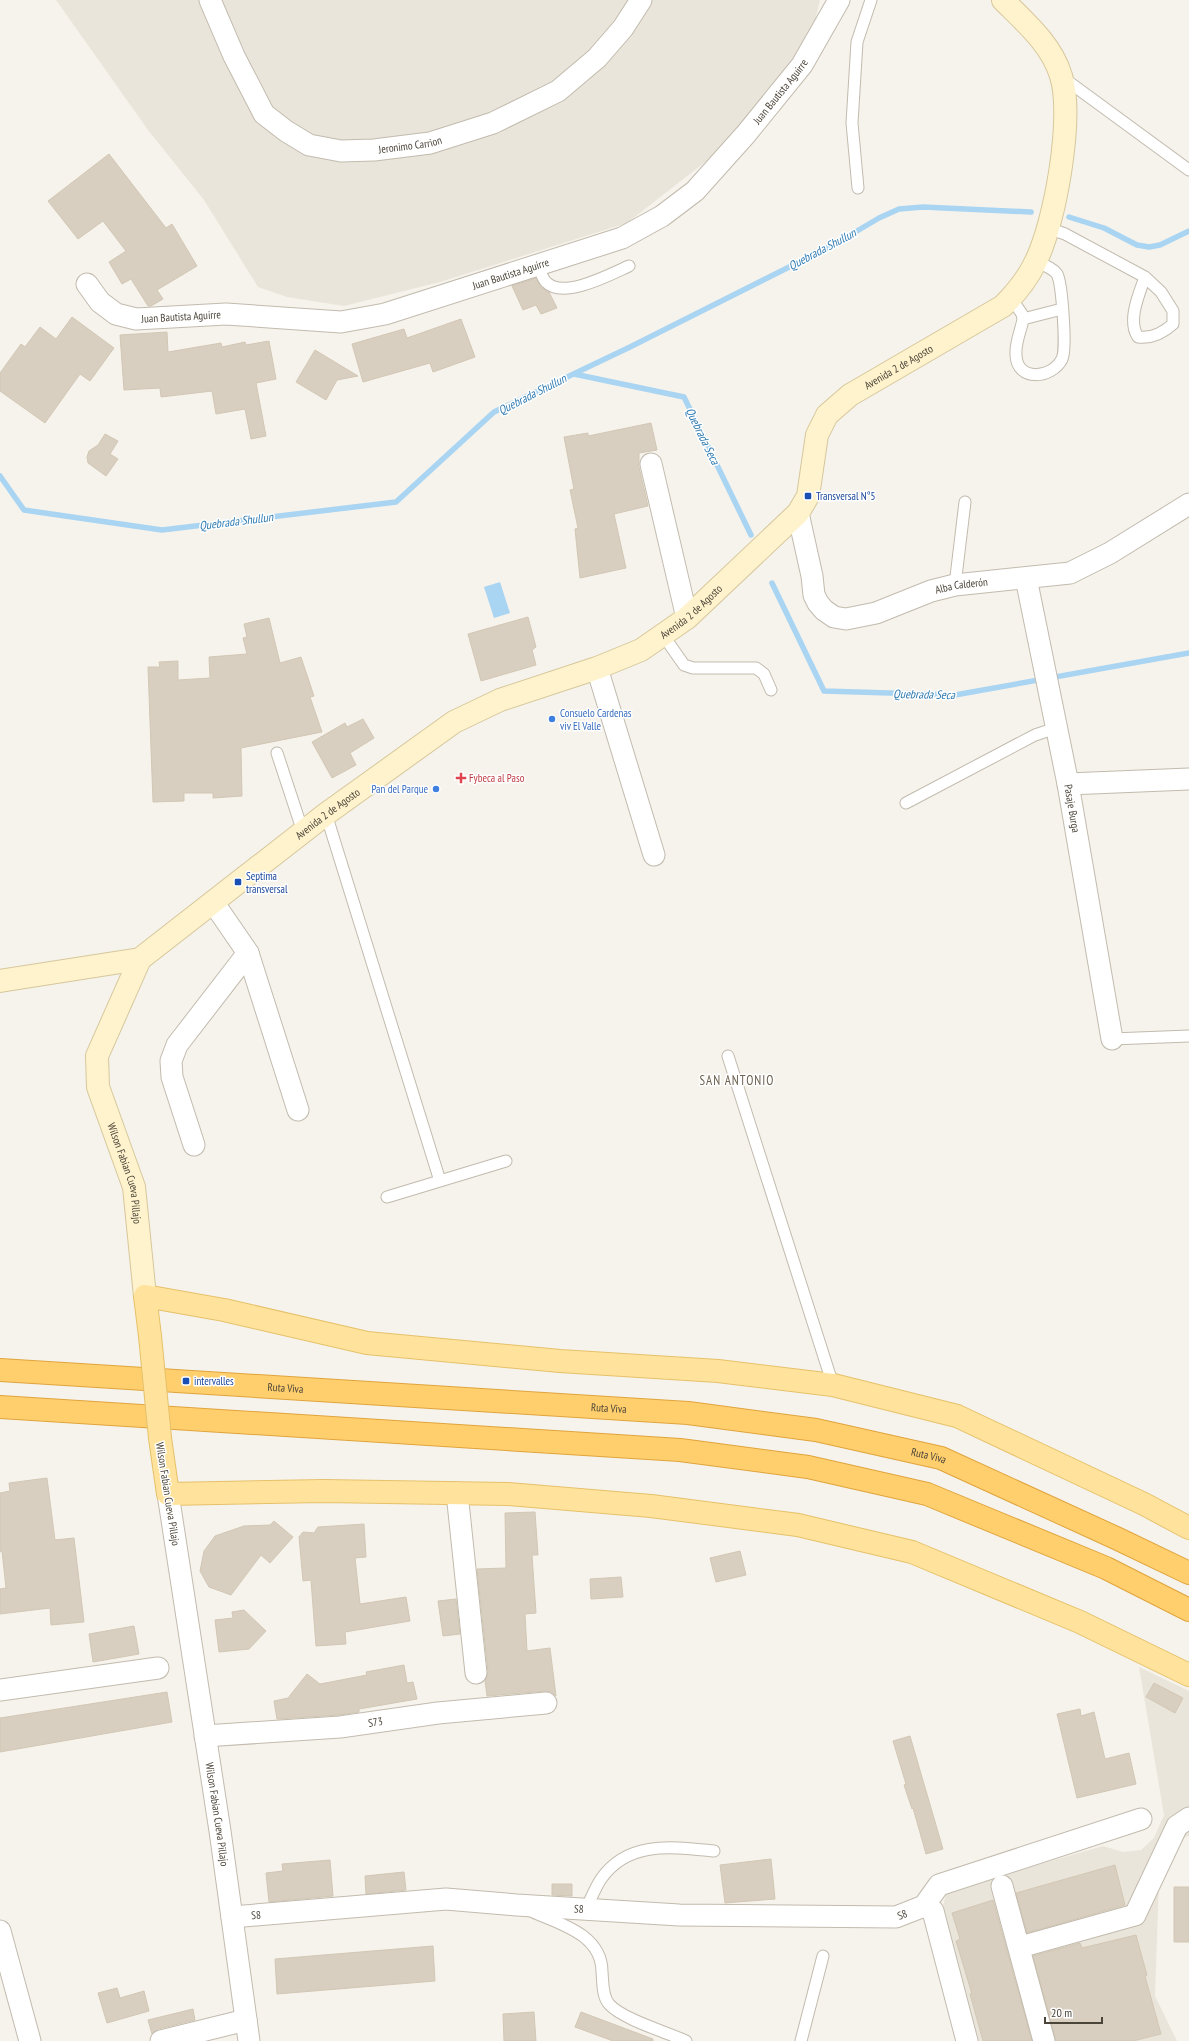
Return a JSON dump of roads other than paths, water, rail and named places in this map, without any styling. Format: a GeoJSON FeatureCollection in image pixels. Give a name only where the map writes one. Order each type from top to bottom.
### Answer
{"type":"FeatureCollection","features":[{"type":"Feature","properties":{"kind":"highway","name":"Ruta Viva"},"geometry":{"type":"LineString","coordinates":[[0,1370],[688,1413],[816,1430],[941,1458],[1189,1573]]}},
{"type":"Feature","properties":{"kind":"highway"},"geometry":{"type":"LineString","coordinates":[[0,1407],[680,1450],[808,1467],[927,1494],[1106,1568],[1189,1610]]}},
{"type":"Feature","properties":{"kind":"main road","name":"Avenida 2 de Agosto"},"geometry":{"type":"LineString","coordinates":[[0,982],[140,959],[326,814],[454,722],[500,700],[597,668],[641,650],[688,618],[798,513],[808,496],[817,435],[827,415],[850,395],[1003,306],[1021,287],[1036,262],[1048,228],[1057,195],[1065,108],[1062,76],[1052,53],[1003,0]]}},
{"type":"Feature","properties":{"kind":"main road","name":"Wilson Fabian Cueva Pillajo"},"geometry":{"type":"LineString","coordinates":[[140,959],[97,1056],[98,1087],[134,1187],[160,1438],[168,1494]]}},
{"type":"Feature","properties":{"kind":"main road"},"geometry":{"type":"LineString","coordinates":[[145,1296],[224,1310],[367,1343],[560,1361],[718,1371],[833,1385],[957,1416],[1144,1504],[1189,1528]]}},
{"type":"Feature","properties":{"kind":"main road"},"geometry":{"type":"LineString","coordinates":[[168,1494],[324,1491],[508,1494],[651,1506],[798,1526],[912,1552],[1080,1622],[1189,1674]]}},
{"type":"Feature","properties":{"kind":"street","name":"Jeronimo Carrion"},"geometry":{"type":"LineString","coordinates":[[210,0],[234,56],[264,114],[286,131],[309,145],[341,151],[374,150],[430,143],[493,123],[558,91],[597,58],[623,28],[641,0]]}},
{"type":"Feature","properties":{"kind":"street","name":"Juan Bautista Aguirre"},"geometry":{"type":"LineString","coordinates":[[87,284],[100,302],[116,314],[136,319],[226,314],[341,322],[385,314],[622,238],[662,216],[695,191],[746,134],[802,65],[839,0]]}},
{"type":"Feature","properties":{"kind":"street"},"geometry":{"type":"LineString","coordinates":[[651,464],[688,618]]}},
{"type":"Feature","properties":{"kind":"street","name":"Alba Calderón"},"geometry":{"type":"LineString","coordinates":[[798,513],[812,576],[814,595],[824,610],[834,617],[846,619],[876,613],[931,591],[955,585],[1057,576],[1082,568],[1189,504]]}},
{"type":"Feature","properties":{"kind":"street","name":"Pasaje Burga"},"geometry":{"type":"LineString","coordinates":[[1026,578],[1068,784],[1112,1039]]}},
{"type":"Feature","properties":{"kind":"street"},"geometry":{"type":"LineString","coordinates":[[597,668],[654,855]]}},
{"type":"Feature","properties":{"kind":"street"},"geometry":{"type":"LineString","coordinates":[[1068,784],[1189,779]]}},
{"type":"Feature","properties":{"kind":"street"},"geometry":{"type":"LineString","coordinates":[[212,902],[248,953],[298,1110]]}},
{"type":"Feature","properties":{"kind":"street"},"geometry":{"type":"LineString","coordinates":[[194,1145],[172,1077],[171,1060],[177,1045],[248,953]]}},
{"type":"Feature","properties":{"kind":"street","name":"Wilson Fabian Cueva Pillajo"},"geometry":{"type":"LineString","coordinates":[[168,1494],[232,1917],[249,2041]]}},
{"type":"Feature","properties":{"kind":"street"},"geometry":{"type":"LineString","coordinates":[[457,1494],[476,1673]]}},
{"type":"Feature","properties":{"kind":"street"},"geometry":{"type":"LineString","coordinates":[[0,1690],[158,1668]]}},
{"type":"Feature","properties":{"kind":"street","name":"S73"},"geometry":{"type":"LineString","coordinates":[[205,1736],[340,1727],[438,1713],[546,1703]]}},
{"type":"Feature","properties":{"kind":"street"},"geometry":{"type":"LineString","coordinates":[[1020,1947],[1135,1915],[1177,1826],[1189,1818]]}},
{"type":"Feature","properties":{"kind":"street"},"geometry":{"type":"LineString","coordinates":[[966,2041],[933,1911],[924,1906],[940,1885],[1141,1819]]}},
{"type":"Feature","properties":{"kind":"street"},"geometry":{"type":"LineString","coordinates":[[1002,1886],[1020,1947],[1044,2041]]}},
{"type":"Feature","properties":{"kind":"street","name":"S8"},"geometry":{"type":"LineString","coordinates":[[232,1917],[446,1899],[518,1906],[586,1909],[679,1916],[896,1917],[924,1906]]}},
{"type":"Feature","properties":{"kind":"street"},"geometry":{"type":"LineString","coordinates":[[0,1931],[5,1968],[30,2041]]}},
{"type":"Feature","properties":{"kind":"street"},"geometry":{"type":"LineString","coordinates":[[161,2041],[246,2020]]}},
{"type":"Feature","properties":{"kind":"lane"},"geometry":{"type":"LineString","coordinates":[[858,188],[852,123],[858,42],[870,0]]}},
{"type":"Feature","properties":{"kind":"lane"},"geometry":{"type":"LineString","coordinates":[[1062,76],[1189,170]]}},
{"type":"Feature","properties":{"kind":"lane"},"geometry":{"type":"LineString","coordinates":[[1048,228],[1065,234],[1145,277],[1161,292],[1173,312],[1173,324],[1164,332],[1148,338],[1138,337],[1134,331],[1134,316],[1145,277]]}},
{"type":"Feature","properties":{"kind":"lane"},"geometry":{"type":"LineString","coordinates":[[1011,298],[1022,314],[1023,319],[1016,355],[1018,364],[1025,373],[1037,376],[1057,368],[1063,358],[1065,342],[1061,291],[1057,275],[1050,268],[1036,262]]}},
{"type":"Feature","properties":{"kind":"lane"},"geometry":{"type":"LineString","coordinates":[[538,265],[546,282],[554,287],[568,288],[593,281],[629,266]]}},
{"type":"Feature","properties":{"kind":"lane"},"geometry":{"type":"LineString","coordinates":[[1023,319],[1062,309]]}},
{"type":"Feature","properties":{"kind":"lane"},"geometry":{"type":"LineString","coordinates":[[955,585],[965,502]]}},
{"type":"Feature","properties":{"kind":"lane"},"geometry":{"type":"LineString","coordinates":[[663,635],[684,666],[692,668],[756,668],[764,674],[771,690]]}},
{"type":"Feature","properties":{"kind":"lane"},"geometry":{"type":"LineString","coordinates":[[906,803],[1035,735],[1056,728]]}},
{"type":"Feature","properties":{"kind":"lane"},"geometry":{"type":"LineString","coordinates":[[277,753],[303,832]]}},
{"type":"Feature","properties":{"kind":"lane"},"geometry":{"type":"LineString","coordinates":[[326,814],[440,1181]]}},
{"type":"Feature","properties":{"kind":"lane"},"geometry":{"type":"LineString","coordinates":[[1112,1039],[1189,1036]]}},
{"type":"Feature","properties":{"kind":"lane"},"geometry":{"type":"LineString","coordinates":[[728,1056],[833,1385]]}},
{"type":"Feature","properties":{"kind":"lane"},"geometry":{"type":"LineString","coordinates":[[387,1197],[506,1161]]}},
{"type":"Feature","properties":{"kind":"lane"},"geometry":{"type":"LineString","coordinates":[[586,1909],[601,1878],[617,1863],[631,1854],[661,1847],[714,1851]]}},
{"type":"Feature","properties":{"kind":"lane"},"geometry":{"type":"LineString","coordinates":[[518,1906],[574,1929],[587,1939],[599,1954],[602,1967],[603,1987],[607,2002],[616,2011],[686,2041]]}},
{"type":"Feature","properties":{"kind":"lane"},"geometry":{"type":"LineString","coordinates":[[801,2041],[823,1956]]}},
{"type":"Feature","properties":{"kind":"water"},"geometry":{"type":"Polygon","coordinates":[[[500,582],[510,613],[494,618],[484,587],[500,582]]]}},
{"type":"Feature","properties":{"kind":"waterway","name":"Quebrada Shullun"},"geometry":{"type":"LineString","coordinates":[[0,476],[24,510],[162,530],[396,502],[494,412],[630,347],[835,244],[879,218],[899,209],[923,207],[1031,212]]}},
{"type":"Feature","properties":{"kind":"waterway","name":"Quebrada Shullun"},"geometry":{"type":"LineString","coordinates":[[1069,217],[1104,228],[1137,245],[1149,247],[1160,245],[1189,231]]}},
{"type":"Feature","properties":{"kind":"waterway","name":"Quebrada Seca"},"geometry":{"type":"LineString","coordinates":[[574,374],[684,397],[751,535]]}},
{"type":"Feature","properties":{"kind":"waterway","name":"Quebrada Seca"},"geometry":{"type":"LineString","coordinates":[[772,583],[824,691],[955,695],[1189,653]]}},
{"type":"Feature","properties":{"kind":"place","name":"Transversal N°5"},"geometry":{"type":"Point","coordinates":[808,496]}},
{"type":"Feature","properties":{"kind":"place","name":"Consuelo Cardenas viv El Valle"},"geometry":{"type":"Point","coordinates":[552,719]}},
{"type":"Feature","properties":{"kind":"place","name":"Fybeca al Paso"},"geometry":{"type":"Point","coordinates":[461,778]}},
{"type":"Feature","properties":{"kind":"place","name":"Pan del Parque"},"geometry":{"type":"Point","coordinates":[436,789]}},
{"type":"Feature","properties":{"kind":"place","name":"Septima transversal"},"geometry":{"type":"Point","coordinates":[238,882]}},
{"type":"Feature","properties":{"kind":"place","name":"intervalles"},"geometry":{"type":"Point","coordinates":[186,1381]}},
{"type":"Feature","properties":{"kind":"district","name":"SAN ANTONIO"},"geometry":{"type":"Point","coordinates":[737,1080]}}]}
